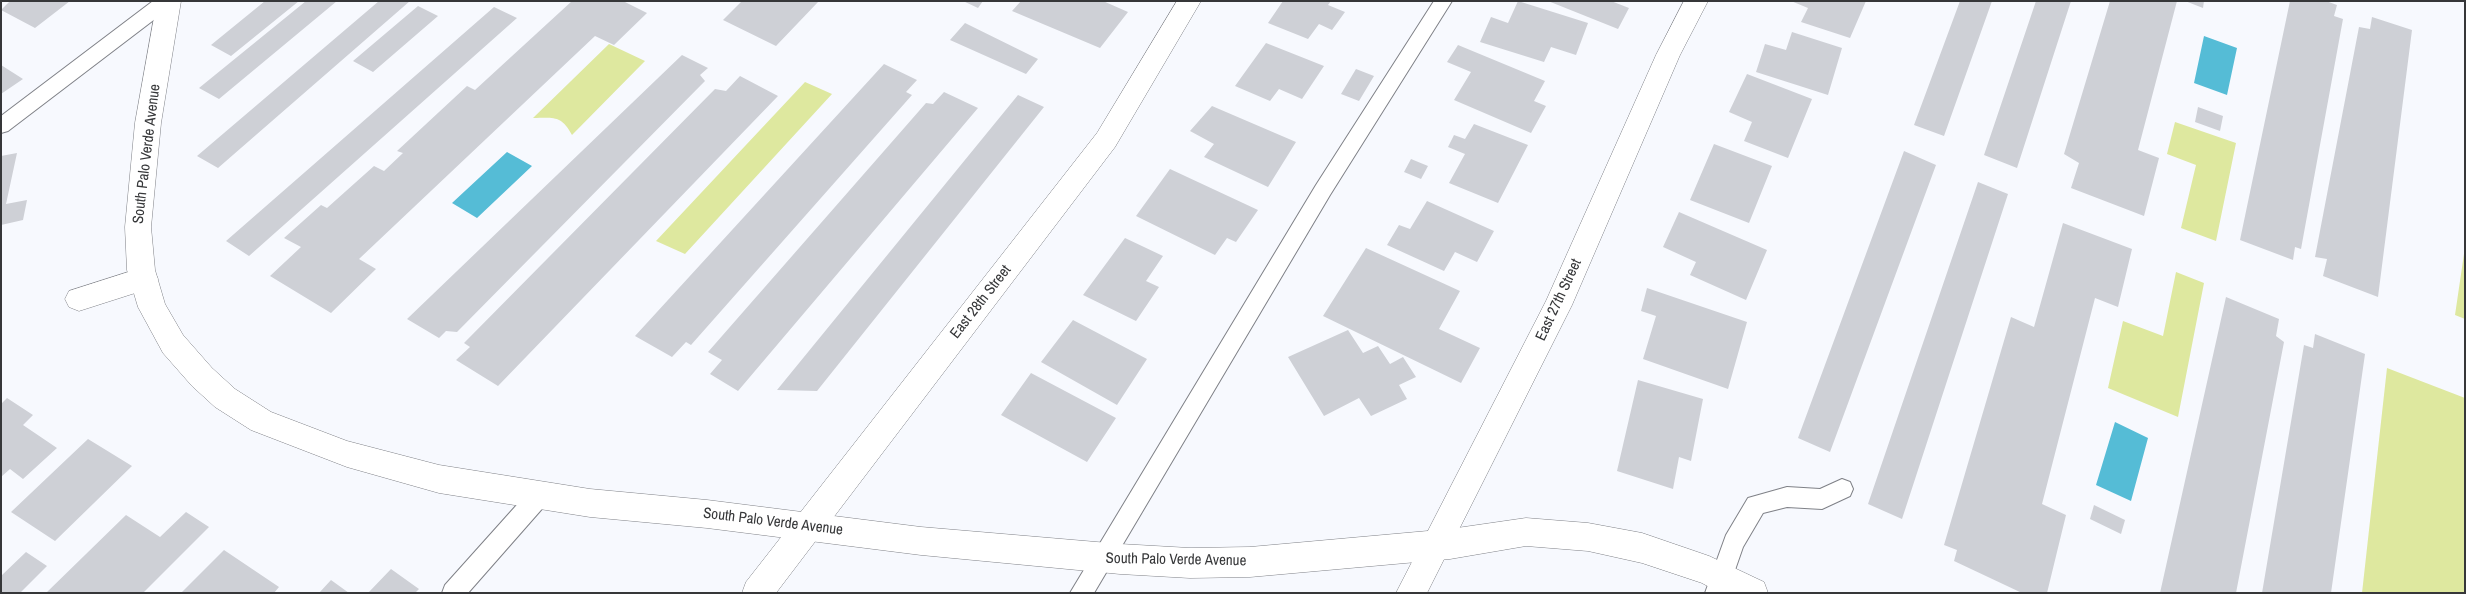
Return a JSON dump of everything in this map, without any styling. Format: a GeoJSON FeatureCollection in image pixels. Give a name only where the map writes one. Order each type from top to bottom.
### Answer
{"type":"FeatureCollection","features":[{"type":"Feature","properties":{"kind":"street","name":"South Palo Verde Avenue"},"geometry":{"type":"LineString","coordinates":[[168,1],[140,184],[138,227],[141,270],[152,307],[173,344],[202,377],[225,398],[262,421],[347,454],[389,467],[439,478],[540,495],[651,510],[1102,558],[1190,563],[1250,562],[1435,545],[1526,532],[1588,537],[1642,548],[1719,585],[1753,593]]}},
{"type":"Feature","properties":{"kind":"street","name":"East 28th Street"},"geometry":{"type":"LineString","coordinates":[[757,593],[1106,140],[1190,1]]}},
{"type":"Feature","properties":{"kind":"street","name":"East 27th Street"},"geometry":{"type":"LineString","coordinates":[[1411,593],[1558,305],[1668,54],[1696,1]]}},
{"type":"Feature","properties":{"kind":"street"},"geometry":{"type":"LineString","coordinates":[[79,299],[144,279]]}},
{"type":"Feature","properties":{"kind":"lane"},"geometry":{"type":"LineString","coordinates":[[1,126],[168,1]]}},
{"type":"Feature","properties":{"kind":"lane"},"geometry":{"type":"LineString","coordinates":[[1081,593],[1323,190],[1443,1]]}},
{"type":"Feature","properties":{"kind":"lane"},"geometry":{"type":"LineString","coordinates":[[1719,585],[1734,542],[1756,505],[1787,497],[1822,499],[1842,489]]}},
{"type":"Feature","properties":{"kind":"lane"},"geometry":{"type":"LineString","coordinates":[[453,593],[540,495]]}},
{"type":"Feature","properties":{"kind":"green space"},"geometry":{"type":"Polygon","coordinates":[[[609,44],[645,61],[572,135],[564,124],[556,119],[533,118],[609,44]]]}},
{"type":"Feature","properties":{"kind":"green space"},"geometry":{"type":"Polygon","coordinates":[[[805,82],[832,94],[685,254],[656,241],[805,82]]]}},
{"type":"Feature","properties":{"kind":"green space"},"geometry":{"type":"Polygon","coordinates":[[[2175,122],[2236,143],[2216,241],[2181,228],[2196,165],[2167,154],[2175,122]]]}},
{"type":"Feature","properties":{"kind":"green space"},"geometry":{"type":"Polygon","coordinates":[[[2465,247],[2465,319],[2455,315],[2465,247]]]}},
{"type":"Feature","properties":{"kind":"green space"},"geometry":{"type":"Polygon","coordinates":[[[2176,272],[2204,283],[2178,417],[2108,388],[2123,321],[2163,336],[2176,272]]]}},
{"type":"Feature","properties":{"kind":"green space"},"geometry":{"type":"Polygon","coordinates":[[[2387,368],[2465,398],[2465,593],[2362,593],[2387,368]]]}},
{"type":"Feature","properties":{"kind":"water"},"geometry":{"type":"Polygon","coordinates":[[[2204,36],[2237,48],[2227,95],[2194,83],[2204,36]]]}},
{"type":"Feature","properties":{"kind":"water"},"geometry":{"type":"Polygon","coordinates":[[[507,152],[532,166],[477,218],[452,203],[507,152]]]}},
{"type":"Feature","properties":{"kind":"water"},"geometry":{"type":"Polygon","coordinates":[[[2115,422],[2148,438],[2131,501],[2096,485],[2115,422]]]}},
{"type":"Feature","properties":{"kind":"building"},"geometry":{"type":"Polygon","coordinates":[[[10,1],[70,1],[35,28],[1,10],[10,1]]]}},
{"type":"Feature","properties":{"kind":"building"},"geometry":{"type":"Polygon","coordinates":[[[265,1],[299,1],[231,56],[211,45],[265,1]]]}},
{"type":"Feature","properties":{"kind":"building"},"geometry":{"type":"Polygon","coordinates":[[[306,1],[337,1],[219,99],[199,88],[306,1]]]}},
{"type":"Feature","properties":{"kind":"building"},"geometry":{"type":"Polygon","coordinates":[[[379,1],[410,1],[218,168],[197,156],[379,1]]]}},
{"type":"Feature","properties":{"kind":"building"},"geometry":{"type":"Polygon","coordinates":[[[572,1],[623,1],[647,13],[614,45],[595,36],[359,259],[376,269],[331,313],[270,276],[301,247],[284,238],[321,205],[327,208],[374,166],[384,171],[403,153],[397,151],[467,86],[475,90],[572,1]]]}},
{"type":"Feature","properties":{"kind":"building"},"geometry":{"type":"Polygon","coordinates":[[[742,1],[819,1],[776,46],[723,20],[742,1]]]}},
{"type":"Feature","properties":{"kind":"building"},"geometry":{"type":"Polygon","coordinates":[[[963,1],[983,1],[978,8],[963,1]]]}},
{"type":"Feature","properties":{"kind":"building"},"geometry":{"type":"Polygon","coordinates":[[[1021,1],[1103,1],[1128,12],[1100,48],[1012,11],[1021,1]]]}},
{"type":"Feature","properties":{"kind":"building"},"geometry":{"type":"Polygon","coordinates":[[[1283,1],[1331,1],[1328,5],[1345,12],[1332,30],[1319,24],[1308,39],[1268,23],[1283,1]]]}},
{"type":"Feature","properties":{"kind":"building"},"geometry":{"type":"Polygon","coordinates":[[[1518,1],[1588,23],[1576,55],[1551,47],[1544,62],[1480,42],[1491,17],[1508,23],[1518,1]]]}},
{"type":"Feature","properties":{"kind":"building"},"geometry":{"type":"Polygon","coordinates":[[[1548,1],[1611,1],[1629,8],[1618,29],[1548,1]]]}},
{"type":"Feature","properties":{"kind":"building"},"geometry":{"type":"Polygon","coordinates":[[[1791,1],[1866,1],[1850,38],[1801,22],[1808,8],[1791,1]]]}},
{"type":"Feature","properties":{"kind":"building"},"geometry":{"type":"Polygon","coordinates":[[[1960,1],[1992,1],[1944,136],[1914,125],[1960,1]]]}},
{"type":"Feature","properties":{"kind":"building"},"geometry":{"type":"Polygon","coordinates":[[[2036,1],[2071,1],[2017,168],[1984,155],[2036,1]]]}},
{"type":"Feature","properties":{"kind":"building"},"geometry":{"type":"Polygon","coordinates":[[[2110,1],[2177,1],[2138,150],[2159,158],[2144,216],[2071,188],[2079,163],[2064,154],[2110,1]]]}},
{"type":"Feature","properties":{"kind":"building"},"geometry":{"type":"Polygon","coordinates":[[[2185,1],[2204,1],[2203,8],[2185,1]]]}},
{"type":"Feature","properties":{"kind":"building"},"geometry":{"type":"Polygon","coordinates":[[[2290,1],[2326,1],[2337,5],[2334,16],[2343,19],[2301,249],[2295,247],[2293,260],[2240,240],[2290,1]]]}},
{"type":"Feature","properties":{"kind":"building"},"geometry":{"type":"Polygon","coordinates":[[[418,6],[438,16],[373,72],[353,61],[418,6]]]}},
{"type":"Feature","properties":{"kind":"building"},"geometry":{"type":"Polygon","coordinates":[[[494,7],[517,18],[249,256],[226,241],[494,7]]]}},
{"type":"Feature","properties":{"kind":"building"},"geometry":{"type":"Polygon","coordinates":[[[2372,17],[2412,30],[2378,297],[2323,276],[2327,259],[2315,257],[2359,27],[2370,29],[2372,17]]]}},
{"type":"Feature","properties":{"kind":"building"},"geometry":{"type":"Polygon","coordinates":[[[965,23],[1038,59],[1026,74],[950,40],[965,23]]]}},
{"type":"Feature","properties":{"kind":"building"},"geometry":{"type":"Polygon","coordinates":[[[1792,32],[1842,48],[1828,95],[1756,72],[1765,44],[1786,50],[1792,32]]]}},
{"type":"Feature","properties":{"kind":"building"},"geometry":{"type":"Polygon","coordinates":[[[1266,43],[1324,66],[1302,99],[1279,89],[1270,101],[1235,86],[1266,43]]]}},
{"type":"Feature","properties":{"kind":"building"},"geometry":{"type":"Polygon","coordinates":[[[1458,45],[1545,81],[1534,101],[1546,106],[1531,133],[1454,100],[1471,72],[1447,62],[1458,45]]]}},
{"type":"Feature","properties":{"kind":"building"},"geometry":{"type":"Polygon","coordinates":[[[682,55],[708,68],[700,75],[705,81],[457,332],[446,331],[439,338],[407,319],[682,55]]]}},
{"type":"Feature","properties":{"kind":"building"},"geometry":{"type":"Polygon","coordinates":[[[884,64],[917,80],[906,92],[912,95],[691,345],[686,342],[672,357],[635,336],[884,64]]]}},
{"type":"Feature","properties":{"kind":"building"},"geometry":{"type":"Polygon","coordinates":[[[1,65],[23,79],[1,94],[1,65]]]}},
{"type":"Feature","properties":{"kind":"building"},"geometry":{"type":"Polygon","coordinates":[[[1356,69],[1374,76],[1359,101],[1341,94],[1356,69]]]}},
{"type":"Feature","properties":{"kind":"building"},"geometry":{"type":"Polygon","coordinates":[[[1747,74],[1812,99],[1788,158],[1744,141],[1752,122],[1729,112],[1747,74]]]}},
{"type":"Feature","properties":{"kind":"building"},"geometry":{"type":"Polygon","coordinates":[[[740,76],[778,96],[498,386],[456,360],[470,347],[464,343],[715,89],[726,91],[740,76]]]}},
{"type":"Feature","properties":{"kind":"building"},"geometry":{"type":"Polygon","coordinates":[[[944,92],[978,108],[738,391],[710,374],[722,360],[708,352],[926,103],[933,104],[944,92]]]}},
{"type":"Feature","properties":{"kind":"building"},"geometry":{"type":"Polygon","coordinates":[[[1018,95],[1044,107],[817,391],[777,390],[1018,95]]]}},
{"type":"Feature","properties":{"kind":"building"},"geometry":{"type":"Polygon","coordinates":[[[1212,106],[1296,142],[1268,187],[1204,157],[1214,144],[1190,131],[1212,106]]]}},
{"type":"Feature","properties":{"kind":"building"},"geometry":{"type":"Polygon","coordinates":[[[2198,107],[2223,116],[2220,131],[2195,122],[2198,107]]]}},
{"type":"Feature","properties":{"kind":"building"},"geometry":{"type":"Polygon","coordinates":[[[1474,124],[1528,145],[1498,203],[1449,183],[1465,154],[1448,147],[1454,135],[1465,139],[1474,124]]]}},
{"type":"Feature","properties":{"kind":"building"},"geometry":{"type":"Polygon","coordinates":[[[1714,144],[1772,166],[1749,223],[1690,200],[1714,144]]]}},
{"type":"Feature","properties":{"kind":"building"},"geometry":{"type":"Polygon","coordinates":[[[1904,151],[1936,165],[1830,452],[1798,438],[1904,151]]]}},
{"type":"Feature","properties":{"kind":"building"},"geometry":{"type":"Polygon","coordinates":[[[17,153],[6,204],[27,200],[23,220],[1,225],[1,156],[17,153]]]}},
{"type":"Feature","properties":{"kind":"building"},"geometry":{"type":"Polygon","coordinates":[[[1411,159],[1428,166],[1421,179],[1404,172],[1411,159]]]}},
{"type":"Feature","properties":{"kind":"building"},"geometry":{"type":"Polygon","coordinates":[[[1170,169],[1258,210],[1236,242],[1227,238],[1215,255],[1136,216],[1170,169]]]}},
{"type":"Feature","properties":{"kind":"building"},"geometry":{"type":"Polygon","coordinates":[[[1978,182],[2008,194],[1902,519],[1868,504],[1978,182]]]}},
{"type":"Feature","properties":{"kind":"building"},"geometry":{"type":"Polygon","coordinates":[[[1427,201],[1494,231],[1477,262],[1455,252],[1444,271],[1387,245],[1399,225],[1410,229],[1427,201]]]}},
{"type":"Feature","properties":{"kind":"building"},"geometry":{"type":"Polygon","coordinates":[[[1679,212],[1767,250],[1746,300],[1690,275],[1696,262],[1663,247],[1679,212]]]}},
{"type":"Feature","properties":{"kind":"building"},"geometry":{"type":"Polygon","coordinates":[[[2063,223],[2132,249],[2118,307],[2095,298],[2042,504],[2066,515],[2047,593],[2022,593],[1954,561],[1957,550],[1944,545],[2011,317],[2034,327],[2063,223]]]}},
{"type":"Feature","properties":{"kind":"building"},"geometry":{"type":"Polygon","coordinates":[[[1125,238],[1163,256],[1146,281],[1159,287],[1136,321],[1083,295],[1125,238]]]}},
{"type":"Feature","properties":{"kind":"building"},"geometry":{"type":"Polygon","coordinates":[[[1366,248],[1460,291],[1439,329],[1480,348],[1461,383],[1323,316],[1366,248]]]}},
{"type":"Feature","properties":{"kind":"building"},"geometry":{"type":"Polygon","coordinates":[[[1647,288],[1747,322],[1728,389],[1643,359],[1656,316],[1641,311],[1647,288]]]}},
{"type":"Feature","properties":{"kind":"building"},"geometry":{"type":"Polygon","coordinates":[[[2226,297],[2279,319],[2276,336],[2284,342],[2236,593],[2160,593],[2226,297]]]}},
{"type":"Feature","properties":{"kind":"building"},"geometry":{"type":"Polygon","coordinates":[[[1073,320],[1147,359],[1117,405],[1041,362],[1073,320]]]}},
{"type":"Feature","properties":{"kind":"building"},"geometry":{"type":"Polygon","coordinates":[[[1348,330],[1363,353],[1378,346],[1390,364],[1403,357],[1416,377],[1399,385],[1407,399],[1371,416],[1359,398],[1324,416],[1288,357],[1348,330]]]}},
{"type":"Feature","properties":{"kind":"building"},"geometry":{"type":"Polygon","coordinates":[[[2315,334],[2365,354],[2331,593],[2262,593],[2304,345],[2313,348],[2315,334]]]}},
{"type":"Feature","properties":{"kind":"building"},"geometry":{"type":"Polygon","coordinates":[[[1031,373],[1116,418],[1087,462],[1001,415],[1031,373]]]}},
{"type":"Feature","properties":{"kind":"building"},"geometry":{"type":"Polygon","coordinates":[[[1638,380],[1703,399],[1691,461],[1679,457],[1673,489],[1617,471],[1638,380]]]}},
{"type":"Feature","properties":{"kind":"building"},"geometry":{"type":"Polygon","coordinates":[[[7,398],[33,415],[23,425],[57,448],[23,479],[10,469],[1,477],[1,404],[7,398]]]}},
{"type":"Feature","properties":{"kind":"building"},"geometry":{"type":"Polygon","coordinates":[[[88,439],[132,466],[55,541],[11,512],[88,439]]]}},
{"type":"Feature","properties":{"kind":"building"},"geometry":{"type":"Polygon","coordinates":[[[2094,505],[2125,520],[2121,534],[2090,519],[2094,505]]]}},
{"type":"Feature","properties":{"kind":"building"},"geometry":{"type":"Polygon","coordinates":[[[186,512],[209,527],[143,593],[46,593],[126,515],[160,537],[186,512]]]}},
{"type":"Feature","properties":{"kind":"building"},"geometry":{"type":"Polygon","coordinates":[[[224,550],[279,587],[274,593],[181,593],[224,550]]]}},
{"type":"Feature","properties":{"kind":"building"},"geometry":{"type":"Polygon","coordinates":[[[26,552],[47,566],[20,593],[1,593],[1,576],[26,552]]]}},
{"type":"Feature","properties":{"kind":"building"},"geometry":{"type":"Polygon","coordinates":[[[391,569],[419,589],[415,593],[368,593],[391,569]]]}},
{"type":"Feature","properties":{"kind":"building"},"geometry":{"type":"Polygon","coordinates":[[[331,580],[349,593],[319,593],[331,580]]]}}]}
